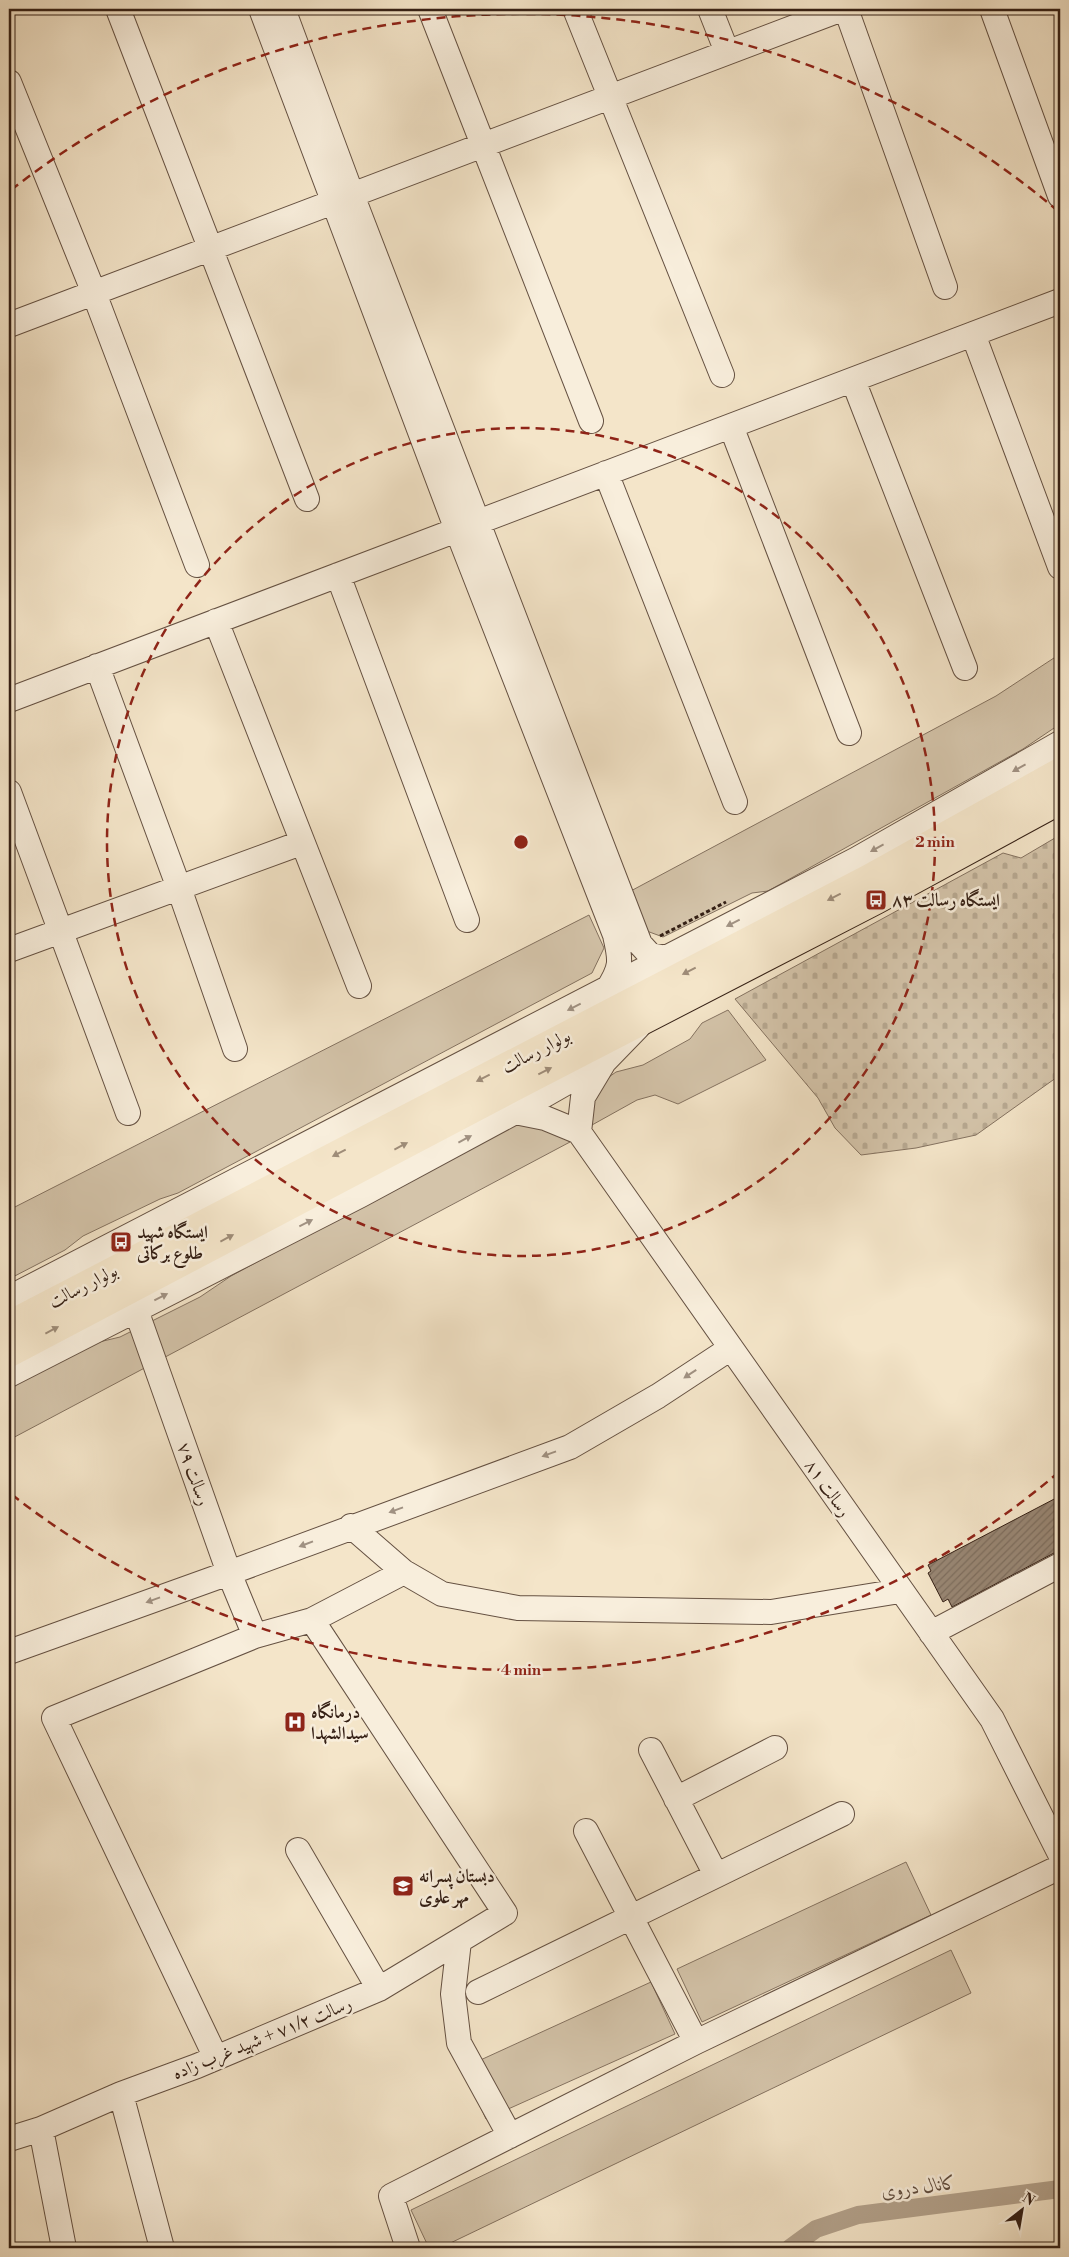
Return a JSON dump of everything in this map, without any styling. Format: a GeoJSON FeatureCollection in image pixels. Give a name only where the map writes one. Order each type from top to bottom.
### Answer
{"type":"FeatureCollection","features":[{"type":"Feature","properties":{"kind":"main road","name":"بولوار رسالت"},"geometry":{"type":"LineString","coordinates":[[9,1325],[868,879],[1060,772]]}},
{"type":"Feature","properties":{"kind":"main road","name":"بولوار رسالت"},"geometry":{"type":"LineString","coordinates":[[9,1353],[868,905],[1060,800]]}},
{"type":"Feature","properties":{"kind":"street"},"geometry":{"type":"LineString","coordinates":[[118,9],[307,499]]}},
{"type":"Feature","properties":{"kind":"street"},"geometry":{"type":"LineString","coordinates":[[261,9],[343,198],[624,930],[650,955],[667,958]]}},
{"type":"Feature","properties":{"kind":"street"},"geometry":{"type":"LineString","coordinates":[[283,9],[343,198]]}},
{"type":"Feature","properties":{"kind":"street"},"geometry":{"type":"LineString","coordinates":[[430,9],[591,421]]}},
{"type":"Feature","properties":{"kind":"street"},"geometry":{"type":"LineString","coordinates":[[575,9],[722,375]]}},
{"type":"Feature","properties":{"kind":"street"},"geometry":{"type":"LineString","coordinates":[[710,9],[727,52]]}},
{"type":"Feature","properties":{"kind":"street"},"geometry":{"type":"LineString","coordinates":[[9,325],[844,9],[945,287]]}},
{"type":"Feature","properties":{"kind":"street"},"geometry":{"type":"LineString","coordinates":[[992,9],[1060,196]]}},
{"type":"Feature","properties":{"kind":"street"},"geometry":{"type":"LineString","coordinates":[[9,82],[94,293],[197,565]]}},
{"type":"Feature","properties":{"kind":"street"},"geometry":{"type":"LineString","coordinates":[[9,700],[1060,301]]}},
{"type":"Feature","properties":{"kind":"street"},"geometry":{"type":"LineString","coordinates":[[973,334],[1060,567]]}},
{"type":"Feature","properties":{"kind":"street"},"geometry":{"type":"LineString","coordinates":[[853,380],[965,668]]}},
{"type":"Feature","properties":{"kind":"street"},"geometry":{"type":"LineString","coordinates":[[730,426],[849,733]]}},
{"type":"Feature","properties":{"kind":"street"},"geometry":{"type":"LineString","coordinates":[[606,473],[734,802]]}},
{"type":"Feature","properties":{"kind":"street"},"geometry":{"type":"LineString","coordinates":[[338,575],[467,920]]}},
{"type":"Feature","properties":{"kind":"street"},"geometry":{"type":"LineString","coordinates":[[216,621],[301,843],[359,986]]}},
{"type":"Feature","properties":{"kind":"street"},"geometry":{"type":"LineString","coordinates":[[97,666],[179,888],[235,1049]]}},
{"type":"Feature","properties":{"kind":"street"},"geometry":{"type":"LineString","coordinates":[[9,1298],[857,859],[1060,743]]}},
{"type":"Feature","properties":{"kind":"street"},"geometry":{"type":"LineString","coordinates":[[9,792],[128,1113]]}},
{"type":"Feature","properties":{"kind":"street"},"geometry":{"type":"LineString","coordinates":[[9,950],[301,843]]}},
{"type":"Feature","properties":{"kind":"street"},"geometry":{"type":"LineString","coordinates":[[607,990],[619,971],[619,951],[624,930]]}},
{"type":"Feature","properties":{"kind":"street"},"geometry":{"type":"LineString","coordinates":[[515,1112],[546,1118],[579,1132],[583,1097],[606,1060],[645,1020]]}},
{"type":"Feature","properties":{"kind":"street"},"geometry":{"type":"LineString","coordinates":[[9,1375],[361,1194],[515,1112],[606,1060]]}},
{"type":"Feature","properties":{"kind":"street","name":"رسالت ۸۱"},"geometry":{"type":"LineString","coordinates":[[579,1132],[900,1591],[992,1719],[1060,1854]]}},
{"type":"Feature","properties":{"kind":"street","name":"رسالت ۷۹"},"geometry":{"type":"LineString","coordinates":[[136,1310],[230,1573],[255,1636]]}},
{"type":"Feature","properties":{"kind":"street"},"geometry":{"type":"LineString","coordinates":[[9,1652],[230,1573],[351,1526],[570,1447],[658,1396],[731,1348]]}},
{"type":"Feature","properties":{"kind":"street"},"geometry":{"type":"LineString","coordinates":[[351,1526],[404,1572],[442,1594],[518,1608],[771,1612],[900,1591]]}},
{"type":"Feature","properties":{"kind":"street"},"geometry":{"type":"LineString","coordinates":[[931,1633],[1060,1565]]}},
{"type":"Feature","properties":{"kind":"street"},"geometry":{"type":"LineString","coordinates":[[216,2058],[54,1718],[255,1636],[312,1620],[404,1572]]}},
{"type":"Feature","properties":{"kind":"street","name":"رسالت ۷۱/۲ + شهید غرب زاده"},"geometry":{"type":"LineString","coordinates":[[9,2139],[41,2129],[121,2094],[216,2058],[379,1989],[505,1913],[312,1620]]}},
{"type":"Feature","properties":{"kind":"street"},"geometry":{"type":"LineString","coordinates":[[676,1799],[775,1748]]}},
{"type":"Feature","properties":{"kind":"street"},"geometry":{"type":"LineString","coordinates":[[651,1750],[716,1875]]}},
{"type":"Feature","properties":{"kind":"street"},"geometry":{"type":"LineString","coordinates":[[478,1992],[842,1814]]}},
{"type":"Feature","properties":{"kind":"street"},"geometry":{"type":"LineString","coordinates":[[586,1831],[696,2042]]}},
{"type":"Feature","properties":{"kind":"street"},"geometry":{"type":"LineString","coordinates":[[298,1850],[379,1989]]}},
{"type":"Feature","properties":{"kind":"street"},"geometry":{"type":"LineString","coordinates":[[408,2248],[391,2196],[696,2042],[1060,1867]]}},
{"type":"Feature","properties":{"kind":"street"},"geometry":{"type":"LineString","coordinates":[[458,1941],[453,1994],[459,2043],[510,2136]]}},
{"type":"Feature","properties":{"kind":"street"},"geometry":{"type":"LineString","coordinates":[[121,2094],[162,2248]]}},
{"type":"Feature","properties":{"kind":"street"},"geometry":{"type":"LineString","coordinates":[[41,2129],[64,2248]]}},
{"type":"Feature","properties":{"kind":"green space"},"geometry":{"type":"Polygon","coordinates":[[[1060,654],[1060,724],[1023,749],[768,891],[752,893],[663,937],[644,930],[627,893],[996,696],[1060,654]]]}},
{"type":"Feature","properties":{"kind":"green space"},"geometry":{"type":"Polygon","coordinates":[[[1060,835],[1060,1075],[976,1135],[916,1148],[861,1155],[835,1128],[818,1098],[735,999],[1003,853],[1021,858],[1060,835]]]}},
{"type":"Feature","properties":{"kind":"green space"},"geometry":{"type":"Polygon","coordinates":[[[589,915],[604,948],[592,973],[178,1193],[160,1199],[83,1236],[65,1250],[9,1279],[9,1210],[589,915]]]}},
{"type":"Feature","properties":{"kind":"green space"},"geometry":{"type":"Polygon","coordinates":[[[728,1010],[766,1060],[678,1104],[655,1095],[637,1100],[592,1125],[592,1102],[606,1079],[616,1072],[643,1065],[690,1039],[702,1023],[728,1010]]]}},
{"type":"Feature","properties":{"kind":"green space"},"geometry":{"type":"Polygon","coordinates":[[[516,1122],[545,1125],[570,1142],[9,1440],[9,1391],[27,1376],[95,1343],[120,1337],[200,1297],[231,1276],[516,1122]]]}},
{"type":"Feature","properties":{"kind":"green space"},"geometry":{"type":"Polygon","coordinates":[[[906,1862],[931,1915],[702,2022],[677,1969],[906,1862]]]}},
{"type":"Feature","properties":{"kind":"green space"},"geometry":{"type":"Polygon","coordinates":[[[951,1950],[971,1993],[440,2248],[429,2248],[411,2210],[951,1950]]]}},
{"type":"Feature","properties":{"kind":"green space"},"geometry":{"type":"Polygon","coordinates":[[[651,1982],[675,2034],[486,2119],[463,2068],[651,1982]]]}},
{"type":"Feature","properties":{"kind":"building"},"geometry":{"type":"Polygon","coordinates":[[[1060,1496],[1060,1551],[952,1607],[948,1599],[943,1602],[928,1573],[931,1571],[928,1565],[1060,1496]]]}},
{"type":"Feature","properties":{"kind":"waterway","name":"کانال دروی"},"geometry":{"type":"LineString","coordinates":[[790,2248],[816,2229],[858,2215],[1060,2189]]}},
{"type":"Feature","properties":{"kind":"place","name":"ایستگاه رسالت ۸۳"},"geometry":{"type":"Point","coordinates":[876,900]}},
{"type":"Feature","properties":{"kind":"place","name":"ایستگاه شهید طلوع برکاتی"},"geometry":{"type":"Point","coordinates":[121,1242]}},
{"type":"Feature","properties":{"kind":"place","name":"درمانگاه سیدالشهدا"},"geometry":{"type":"Point","coordinates":[295,1722]}},
{"type":"Feature","properties":{"kind":"place","name":"دبستان پسرانه مهر علوی"},"geometry":{"type":"Point","coordinates":[403,1886]}}]}
